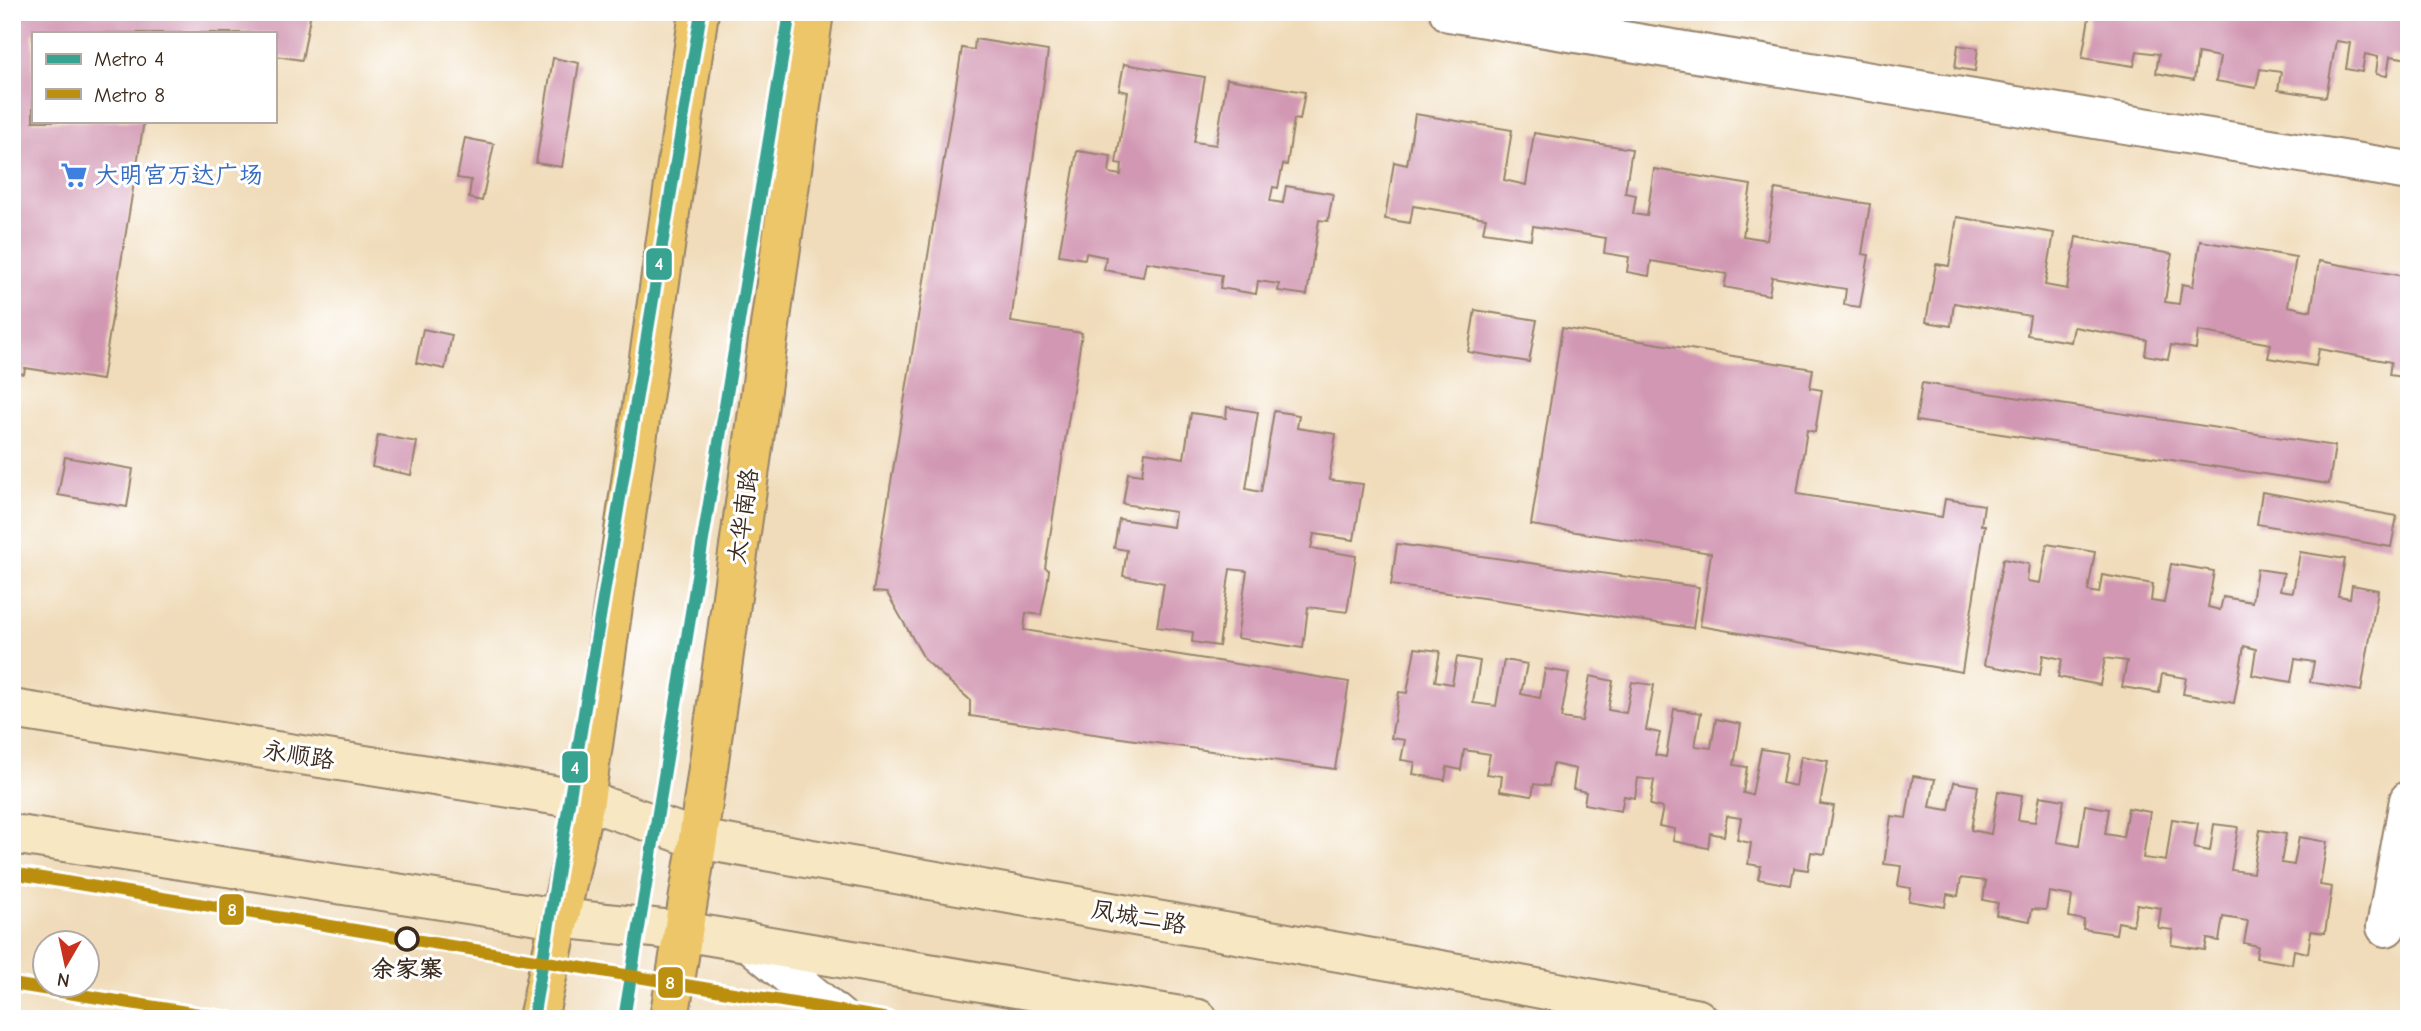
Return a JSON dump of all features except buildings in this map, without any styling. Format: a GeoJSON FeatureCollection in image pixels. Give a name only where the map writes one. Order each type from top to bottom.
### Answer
{"type":"FeatureCollection","features":[{"type":"Feature","properties":{"kind":"main road"},"geometry":{"type":"LineString","coordinates":[[538,1019],[585,800],[699,12]]}},
{"type":"Feature","properties":{"kind":"main road","name":"太华南路"},"geometry":{"type":"LineString","coordinates":[[669,1019],[698,839],[814,12]]}},
{"type":"Feature","properties":{"kind":"main road","name":"永顺路"},"geometry":{"type":"LineString","coordinates":[[12,709],[585,800]]}},
{"type":"Feature","properties":{"kind":"main road","name":"凤城二路"},"geometry":{"type":"LineString","coordinates":[[585,800],[698,839],[1436,969],[1698,1019]]}},
{"type":"Feature","properties":{"kind":"main road"},"geometry":{"type":"LineString","coordinates":[[12,834],[558,918],[682,931],[1198,1019]]}},
{"type":"Feature","properties":{"kind":"street"},"geometry":{"type":"LineString","coordinates":[[1449,12],[2409,171]]}},
{"type":"Feature","properties":{"kind":"street"},"geometry":{"type":"LineString","coordinates":[[2386,927],[2409,800]]}},
{"type":"Feature","properties":{"kind":"street"},"geometry":{"type":"LineString","coordinates":[[749,942],[841,1019]]}},
{"type":"Feature","properties":{"kind":"metro line","name":"4"},"geometry":{"type":"LineString","coordinates":[[533,1019],[701,12]]}},
{"type":"Feature","properties":{"kind":"metro line","name":"4"},"geometry":{"type":"LineString","coordinates":[[624,1019],[790,12]]}},
{"type":"Feature","properties":{"kind":"metro line","name":"8"},"geometry":{"type":"LineString","coordinates":[[12,873],[890,1019]]}},
{"type":"Feature","properties":{"kind":"metro line","name":"8"},"geometry":{"type":"LineString","coordinates":[[12,984],[230,1019]]}},
{"type":"Feature","properties":{"kind":"place","name":"大明宫万达广场"},"geometry":{"type":"Point","coordinates":[74,175]}},
{"type":"Feature","properties":{"kind":"place","name":"余家寨"},"geometry":{"type":"Point","coordinates":[407,939]}}]}
